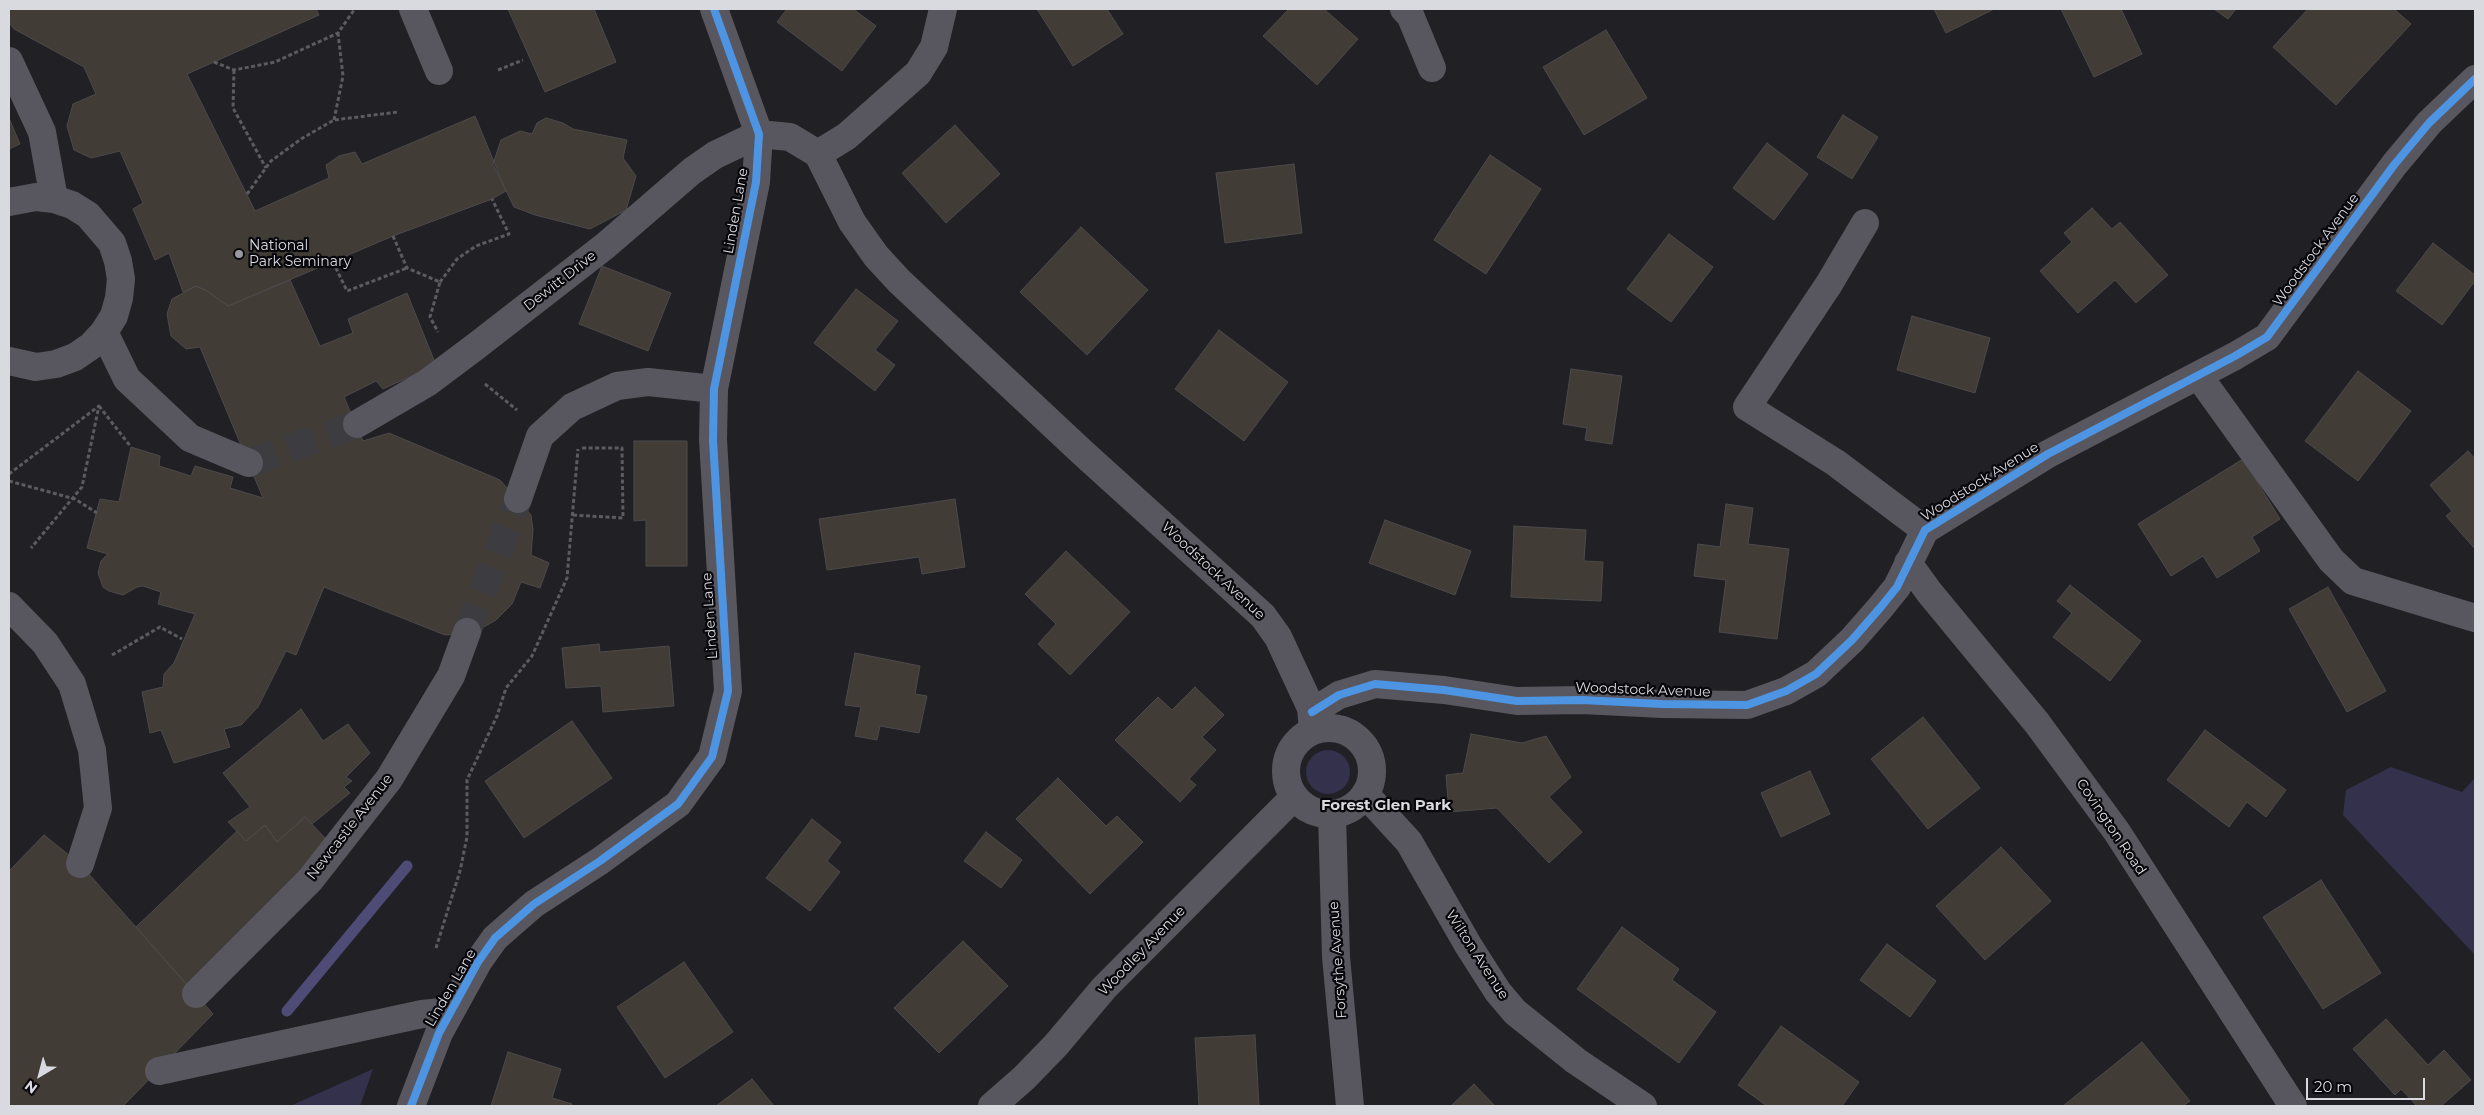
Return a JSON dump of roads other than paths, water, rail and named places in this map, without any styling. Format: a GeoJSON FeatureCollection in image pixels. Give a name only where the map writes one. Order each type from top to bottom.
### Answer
{"type":"FeatureCollection","features":[{"type":"Feature","properties":{"kind":"street"},"geometry":{"type":"LineString","coordinates":[[413,9],[439,71]]}},
{"type":"Feature","properties":{"kind":"street","name":"Linden Lane"},"geometry":{"type":"LineString","coordinates":[[410,1106],[422,1072],[451,1011],[478,962],[495,938],[534,904],[678,804],[712,757],[728,690],[713,450],[714,389],[756,182],[759,134],[714,9]]}},
{"type":"Feature","properties":{"kind":"street"},"geometry":{"type":"LineString","coordinates":[[759,134],[790,137],[818,154],[848,136],[918,73],[934,47],[943,9]]}},
{"type":"Feature","properties":{"kind":"street"},"geometry":{"type":"LineString","coordinates":[[1404,9],[1410,15],[1432,68]]}},
{"type":"Feature","properties":{"kind":"street"},"geometry":{"type":"LineString","coordinates":[[9,61],[42,132],[54,199]]}},
{"type":"Feature","properties":{"kind":"street","name":"Woodstock Avenue"},"geometry":{"type":"LineString","coordinates":[[818,154],[852,222],[876,256],[899,281],[1062,433],[1264,616],[1278,637],[1313,721],[1339,695],[1375,684],[1444,690],[1517,701],[1582,700],[1662,704],[1746,705],[1786,691],[1816,674],[1852,640],[1897,587],[1924,530],[2048,454],[2267,337],[2394,165],[2429,123],[2475,79]]}},
{"type":"Feature","properties":{"kind":"street","name":"Dewitt Drive"},"geometry":{"type":"LineString","coordinates":[[357,424],[428,383],[476,347],[605,246],[692,171],[715,155],[759,134]]}},
{"type":"Feature","properties":{"kind":"street"},"geometry":{"type":"LineString","coordinates":[[9,202],[36,197],[54,199],[72,205],[88,215],[112,243],[121,279],[119,298],[114,316],[104,332],[91,346],[74,357],[56,364],[11,368]]}},
{"type":"Feature","properties":{"kind":"street"},"geometry":{"type":"LineString","coordinates":[[1865,223],[1829,284],[1747,407],[1836,463],[1924,530]]}},
{"type":"Feature","properties":{"kind":"street"},"geometry":{"type":"LineString","coordinates":[[104,332],[127,379],[190,438],[249,463]]}},
{"type":"Feature","properties":{"kind":"street"},"geometry":{"type":"LineString","coordinates":[[2198,375],[2331,560],[2353,581],[2475,618]]}},
{"type":"Feature","properties":{"kind":"street"},"geometry":{"type":"LineString","coordinates":[[518,499],[540,436],[572,406],[617,386],[648,382],[714,389]]}},
{"type":"Feature","properties":{"kind":"street","name":"Covington Road"},"geometry":{"type":"LineString","coordinates":[[1908,563],[1929,592],[2037,722],[2117,832],[2294,1106]]}},
{"type":"Feature","properties":{"kind":"street"},"geometry":{"type":"LineString","coordinates":[[9,606],[45,643],[72,684],[92,750],[98,808],[80,864]]}},
{"type":"Feature","properties":{"kind":"street","name":"Newcastle Avenue"},"geometry":{"type":"LineString","coordinates":[[196,994],[310,880],[389,779],[451,676],[467,632]]}},
{"type":"Feature","properties":{"kind":"street"},"geometry":{"type":"LineString","coordinates":[[1313,721],[1327,728],[1342,729],[1354,736],[1364,746],[1370,759],[1372,774],[1365,794],[1352,807],[1332,814],[1316,812],[1304,806],[1294,797],[1288,786],[1287,759],[1292,747],[1313,721]]}},
{"type":"Feature","properties":{"kind":"street","name":"Wilton Avenue"},"geometry":{"type":"LineString","coordinates":[[1365,794],[1409,842],[1478,961],[1498,992],[1515,1012],[1536,1031],[1576,1061],[1643,1106]]}},
{"type":"Feature","properties":{"kind":"street","name":"Woodley Avenue"},"geometry":{"type":"LineString","coordinates":[[992,1106],[1024,1078],[1056,1045],[1104,988],[1294,797]]}},
{"type":"Feature","properties":{"kind":"street","name":"Forsythe Avenue"},"geometry":{"type":"LineString","coordinates":[[1332,814],[1336,957],[1350,1106]]}},
{"type":"Feature","properties":{"kind":"street"},"geometry":{"type":"LineString","coordinates":[[159,1070],[384,1023],[451,1011]]}},
{"type":"Feature","properties":{"kind":"waterway"},"geometry":{"type":"LineString","coordinates":[[287,1011],[407,866]]}},
{"type":"Feature","properties":{"kind":"tunnel"},"geometry":{"type":"LineString","coordinates":[[249,463],[357,424]]}},
{"type":"Feature","properties":{"kind":"tunnel"},"geometry":{"type":"LineString","coordinates":[[467,632],[518,499]]}},
{"type":"Feature","properties":{"kind":"place","name":"National Park Seminary"},"geometry":{"type":"Point","coordinates":[239,254]}},
{"type":"Feature","properties":{"kind":"district","name":"Forest Glen Park"},"geometry":{"type":"Point","coordinates":[1386,806]}}]}
